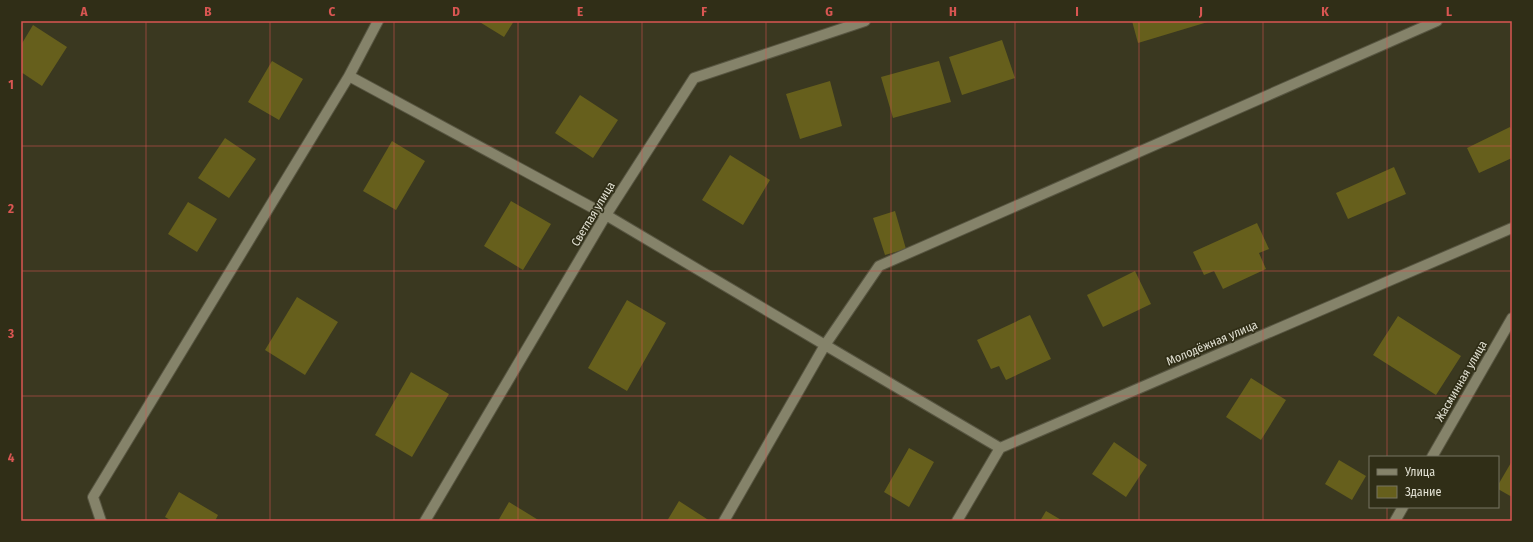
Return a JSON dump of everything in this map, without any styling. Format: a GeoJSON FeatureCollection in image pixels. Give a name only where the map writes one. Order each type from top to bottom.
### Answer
{"type":"FeatureCollection","features":[{"type":"Feature","properties":{"kind":"street"},"geometry":{"type":"LineString","coordinates":[[101,521],[93,497],[348,76],[378,21]]}},
{"type":"Feature","properties":{"kind":"street","name":"Светлая улица"},"geometry":{"type":"LineString","coordinates":[[425,521],[606,215],[694,78],[865,21]]}},
{"type":"Feature","properties":{"kind":"street"},"geometry":{"type":"LineString","coordinates":[[724,521],[825,346],[879,266],[1437,21]]}},
{"type":"Feature","properties":{"kind":"street"},"geometry":{"type":"LineString","coordinates":[[348,76],[606,215],[825,346],[1000,448],[957,521]]}},
{"type":"Feature","properties":{"kind":"street","name":"Молодёжная улица"},"geometry":{"type":"LineString","coordinates":[[1000,448],[1512,228]]}},
{"type":"Feature","properties":{"kind":"street","name":"Жасминная улица"},"geometry":{"type":"LineString","coordinates":[[1433,456],[1512,318]]}},
{"type":"Feature","properties":{"kind":"street"},"geometry":{"type":"LineString","coordinates":[[1395,521],[1402,508]]}},
{"type":"Feature","properties":{"kind":"building"},"geometry":{"type":"Polygon","coordinates":[[[478,21],[514,21],[504,37],[478,21]]]}},
{"type":"Feature","properties":{"kind":"building"},"geometry":{"type":"Polygon","coordinates":[[[1132,21],[1211,21],[1138,43],[1132,21]]]}},
{"type":"Feature","properties":{"kind":"building"},"geometry":{"type":"Polygon","coordinates":[[[33,25],[67,47],[42,86],[21,72],[21,45],[33,25]]]}},
{"type":"Feature","properties":{"kind":"building"},"geometry":{"type":"Polygon","coordinates":[[[1002,40],[1015,78],[962,95],[949,57],[1002,40]]]}},
{"type":"Feature","properties":{"kind":"building"},"geometry":{"type":"Polygon","coordinates":[[[272,61],[303,79],[279,120],[248,102],[272,61]]]}},
{"type":"Feature","properties":{"kind":"building"},"geometry":{"type":"Polygon","coordinates":[[[939,61],[951,102],[893,118],[881,77],[939,61]]]}},
{"type":"Feature","properties":{"kind":"building"},"geometry":{"type":"Polygon","coordinates":[[[830,81],[842,126],[800,139],[786,94],[830,81]]]}},
{"type":"Feature","properties":{"kind":"building"},"geometry":{"type":"Polygon","coordinates":[[[580,95],[618,120],[593,158],[555,133],[580,95]]]}},
{"type":"Feature","properties":{"kind":"building"},"geometry":{"type":"Polygon","coordinates":[[[1510,127],[1512,131],[1512,158],[1479,173],[1467,148],[1510,127]]]}},
{"type":"Feature","properties":{"kind":"building"},"geometry":{"type":"Polygon","coordinates":[[[225,138],[256,159],[229,198],[198,178],[225,138]]]}},
{"type":"Feature","properties":{"kind":"building"},"geometry":{"type":"Polygon","coordinates":[[[392,141],[425,161],[396,210],[363,191],[392,141]]]}},
{"type":"Feature","properties":{"kind":"building"},"geometry":{"type":"Polygon","coordinates":[[[730,155],[770,180],[743,225],[702,200],[730,155]]]}},
{"type":"Feature","properties":{"kind":"building"},"geometry":{"type":"Polygon","coordinates":[[[1394,167],[1406,194],[1348,219],[1336,193],[1394,167]]]}},
{"type":"Feature","properties":{"kind":"building"},"geometry":{"type":"Polygon","coordinates":[[[511,201],[551,224],[523,270],[484,246],[511,201]]]}},
{"type":"Feature","properties":{"kind":"building"},"geometry":{"type":"Polygon","coordinates":[[[188,202],[217,219],[197,252],[168,234],[188,202]]]}},
{"type":"Feature","properties":{"kind":"building"},"geometry":{"type":"Polygon","coordinates":[[[895,211],[906,249],[885,255],[873,218],[895,211]]]}},
{"type":"Feature","properties":{"kind":"building"},"geometry":{"type":"Polygon","coordinates":[[[1257,223],[1269,249],[1259,253],[1266,269],[1223,289],[1214,271],[1204,275],[1193,252],[1257,223]]]}},
{"type":"Feature","properties":{"kind":"building"},"geometry":{"type":"Polygon","coordinates":[[[1135,271],[1151,304],[1103,327],[1087,295],[1135,271]]]}},
{"type":"Feature","properties":{"kind":"building"},"geometry":{"type":"Polygon","coordinates":[[[297,297],[338,322],[305,375],[265,350],[297,297]]]}},
{"type":"Feature","properties":{"kind":"building"},"geometry":{"type":"Polygon","coordinates":[[[627,300],[666,323],[627,391],[588,368],[627,300]]]}},
{"type":"Feature","properties":{"kind":"building"},"geometry":{"type":"Polygon","coordinates":[[[1030,315],[1051,359],[1006,380],[999,366],[991,369],[977,340],[1030,315]]]}},
{"type":"Feature","properties":{"kind":"building"},"geometry":{"type":"Polygon","coordinates":[[[1398,316],[1461,356],[1436,395],[1373,355],[1398,316]]]}},
{"type":"Feature","properties":{"kind":"building"},"geometry":{"type":"Polygon","coordinates":[[[411,372],[449,394],[412,457],[375,435],[411,372]]]}},
{"type":"Feature","properties":{"kind":"building"},"geometry":{"type":"Polygon","coordinates":[[[1251,378],[1286,400],[1261,440],[1226,417],[1251,378]]]}},
{"type":"Feature","properties":{"kind":"building"},"geometry":{"type":"Polygon","coordinates":[[[1114,442],[1147,465],[1126,497],[1092,474],[1114,442]]]}},
{"type":"Feature","properties":{"kind":"building"},"geometry":{"type":"Polygon","coordinates":[[[909,448],[934,462],[909,507],[884,492],[909,448]]]}},
{"type":"Feature","properties":{"kind":"building"},"geometry":{"type":"Polygon","coordinates":[[[1339,460],[1366,476],[1352,500],[1325,484],[1339,460]]]}},
{"type":"Feature","properties":{"kind":"building"},"geometry":{"type":"Polygon","coordinates":[[[1512,461],[1512,497],[1499,490],[1499,483],[1512,461]]]}},
{"type":"Feature","properties":{"kind":"building"},"geometry":{"type":"Polygon","coordinates":[[[179,492],[218,515],[215,521],[172,521],[165,517],[179,492]]]}},
{"type":"Feature","properties":{"kind":"building"},"geometry":{"type":"Polygon","coordinates":[[[679,501],[710,521],[667,521],[679,501]]]}},
{"type":"Feature","properties":{"kind":"building"},"geometry":{"type":"Polygon","coordinates":[[[509,502],[540,521],[498,521],[509,502]]]}},
{"type":"Feature","properties":{"kind":"building"},"geometry":{"type":"Polygon","coordinates":[[[1046,511],[1063,521],[1040,521],[1046,511]]]}}]}
